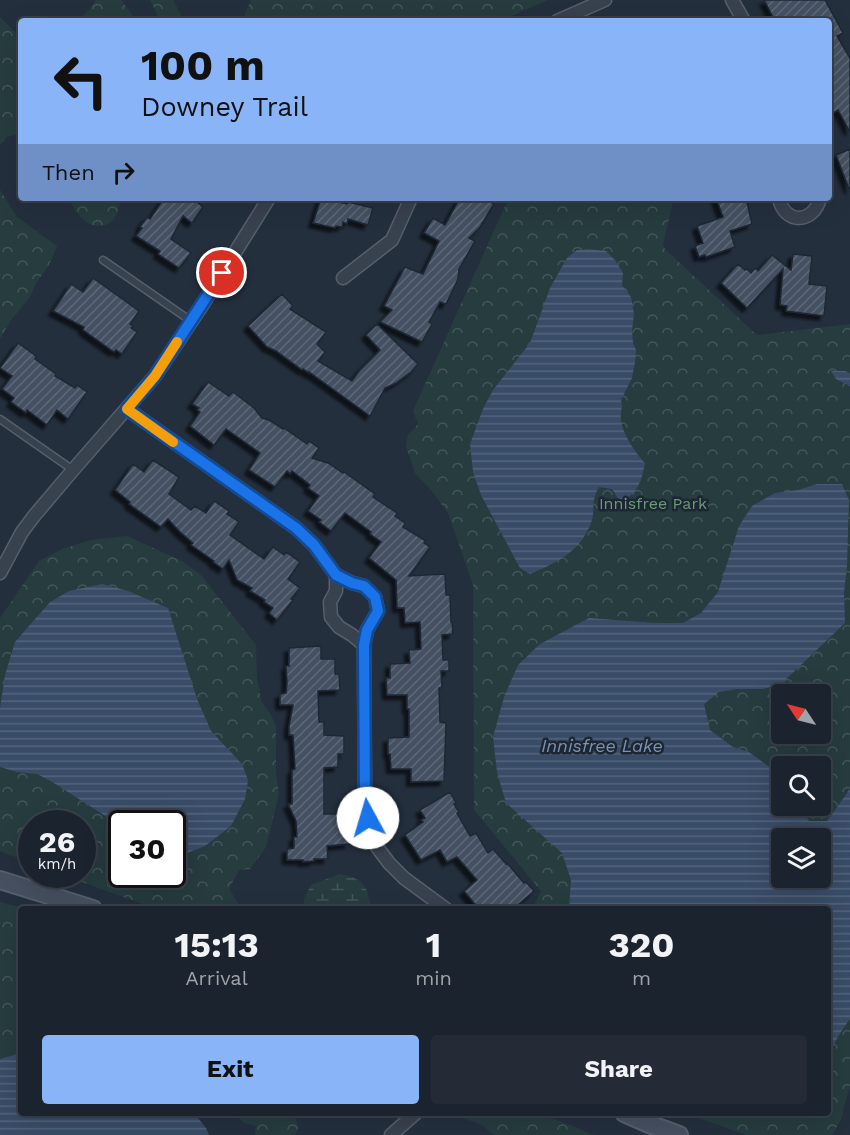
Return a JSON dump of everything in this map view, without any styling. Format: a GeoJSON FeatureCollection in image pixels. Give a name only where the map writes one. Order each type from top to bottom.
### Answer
{"type":"FeatureCollection","features":[{"type":"Feature","properties":{"kind":"street"},"geometry":{"type":"LineString","coordinates":[[564,18],[605,0]]}},
{"type":"Feature","properties":{"kind":"street"},"geometry":{"type":"LineString","coordinates":[[732,0],[742,18]]}},
{"type":"Feature","properties":{"kind":"street"},"geometry":{"type":"LineString","coordinates":[[0,555],[155,376],[266,201]]}},
{"type":"Feature","properties":{"kind":"street"},"geometry":{"type":"LineString","coordinates":[[343,278],[392,240],[410,201]]}},
{"type":"Feature","properties":{"kind":"street"},"geometry":{"type":"LineString","coordinates":[[780,201],[781,207],[789,216],[802,219],[811,214],[819,201]]}},
{"type":"Feature","properties":{"kind":"street"},"geometry":{"type":"LineString","coordinates":[[127,409],[296,528],[314,545],[336,575],[364,586],[375,597],[378,611],[367,630],[364,645],[365,802],[370,828],[377,847],[388,863],[442,906]]}},
{"type":"Feature","properties":{"kind":"street"},"geometry":{"type":"LineString","coordinates":[[0,573],[22,532]]}},
{"type":"Feature","properties":{"kind":"street"},"geometry":{"type":"LineString","coordinates":[[336,575],[336,591],[330,602],[331,617],[339,627],[364,645]]}},
{"type":"Feature","properties":{"kind":"street"},"geometry":{"type":"LineString","coordinates":[[0,880],[83,906]]}},
{"type":"Feature","properties":{"kind":"street"},"geometry":{"type":"LineString","coordinates":[[391,1135],[413,1116]]}},
{"type":"Feature","properties":{"kind":"street"},"geometry":{"type":"LineString","coordinates":[[630,1116],[679,1135]]}},
{"type":"Feature","properties":{"kind":"lane"},"geometry":{"type":"LineString","coordinates":[[103,260],[191,321]]}},
{"type":"Feature","properties":{"kind":"lane"},"geometry":{"type":"LineString","coordinates":[[0,419],[73,470]]}},
{"type":"Feature","properties":{"kind":"green space"},"geometry":{"type":"Polygon","coordinates":[[[96,0],[121,0],[135,18],[81,18],[96,0]]]}},
{"type":"Feature","properties":{"kind":"green space"},"geometry":{"type":"Polygon","coordinates":[[[150,0],[173,0],[182,18],[158,18],[150,0]]]}},
{"type":"Feature","properties":{"kind":"green space"},"geometry":{"type":"Polygon","coordinates":[[[251,0],[548,0],[507,18],[243,18],[251,0]]]}},
{"type":"Feature","properties":{"kind":"green space"},"geometry":{"type":"Polygon","coordinates":[[[0,17],[15,32],[18,47],[18,134],[7,137],[0,145],[0,17]]]}},
{"type":"Feature","properties":{"kind":"green space"},"geometry":{"type":"Polygon","coordinates":[[[0,190],[17,217],[57,246],[49,265],[36,283],[30,297],[11,320],[0,339],[0,190]]]}},
{"type":"Feature","properties":{"kind":"green space"},"geometry":{"type":"Polygon","coordinates":[[[70,201],[120,201],[116,216],[103,226],[87,222],[80,217],[70,201]]]}},
{"type":"Feature","properties":{"kind":"green space","name":"Innisfree Park"},"geometry":{"type":"Polygon","coordinates":[[[510,201],[673,201],[663,244],[665,249],[757,335],[850,324],[850,1088],[841,1120],[832,1135],[746,1135],[693,1116],[831,1116],[831,906],[534,906],[541,891],[474,810],[473,585],[448,513],[415,473],[406,446],[408,435],[418,424],[413,411],[506,204],[510,201]]]}},
{"type":"Feature","properties":{"kind":"green space"},"geometry":{"type":"Polygon","coordinates":[[[127,536],[182,561],[201,575],[256,645],[257,678],[262,703],[276,726],[276,773],[279,794],[266,847],[250,869],[239,870],[229,889],[241,906],[148,906],[96,887],[96,810],[18,810],[18,858],[0,851],[0,618],[39,561],[62,549],[91,540],[127,536]]]}},
{"type":"Feature","properties":{"kind":"green space"},"geometry":{"type":"Polygon","coordinates":[[[340,874],[354,878],[366,889],[370,906],[304,906],[304,899],[311,885],[340,874]]]}},
{"type":"Feature","properties":{"kind":"green space"},"geometry":{"type":"Polygon","coordinates":[[[0,902],[18,907],[18,1054],[0,1059],[0,902]]]}},
{"type":"Feature","properties":{"kind":"green space"},"geometry":{"type":"Polygon","coordinates":[[[236,1116],[294,1116],[299,1127],[295,1135],[255,1135],[256,1126],[244,1123],[236,1116]]]}},
{"type":"Feature","properties":{"kind":"green space"},"geometry":{"type":"Polygon","coordinates":[[[544,1116],[594,1135],[494,1135],[482,1125],[460,1117],[544,1116]]]}},
{"type":"Feature","properties":{"kind":"water"},"geometry":{"type":"Polygon","coordinates":[[[577,250],[606,251],[615,260],[623,273],[622,285],[631,297],[634,314],[633,343],[636,350],[632,378],[621,400],[621,420],[630,443],[645,463],[638,486],[621,503],[612,489],[599,487],[591,523],[580,542],[558,561],[530,574],[520,568],[481,495],[473,472],[470,444],[493,390],[530,343],[550,288],[567,258],[577,250]]]}},
{"type":"Feature","properties":{"kind":"water"},"geometry":{"type":"Polygon","coordinates":[[[831,371],[850,373],[850,386],[836,379],[831,371]]]}},
{"type":"Feature","properties":{"kind":"water","name":"Innisfree Lake"},"geometry":{"type":"Polygon","coordinates":[[[817,484],[842,484],[849,500],[844,593],[845,623],[781,684],[771,684],[771,687],[762,689],[719,692],[704,704],[710,730],[733,747],[749,752],[771,768],[771,816],[805,816],[809,821],[827,821],[850,789],[850,1019],[831,1051],[831,906],[569,906],[571,880],[562,853],[506,803],[497,772],[493,737],[504,697],[518,665],[540,644],[589,618],[683,623],[701,613],[718,592],[739,526],[752,506],[775,493],[798,490],[817,484]]]}},
{"type":"Feature","properties":{"kind":"water"},"geometry":{"type":"Polygon","coordinates":[[[102,584],[128,591],[168,608],[197,699],[211,731],[242,764],[248,780],[245,799],[231,826],[205,846],[186,853],[186,810],[108,810],[108,818],[37,774],[0,767],[0,708],[5,675],[15,642],[50,602],[69,591],[102,584]]]}},
{"type":"Feature","properties":{"kind":"water"},"geometry":{"type":"Polygon","coordinates":[[[18,1054],[18,1116],[196,1116],[209,1135],[0,1135],[0,1059],[18,1054]]]}},
{"type":"Feature","properties":{"kind":"building"},"geometry":{"type":"Polygon","coordinates":[[[764,0],[825,0],[843,33],[837,36],[850,58],[850,132],[838,110],[832,114],[832,18],[773,18],[764,0]]]}},
{"type":"Feature","properties":{"kind":"building"},"geometry":{"type":"Polygon","coordinates":[[[850,149],[850,189],[849,189],[836,155],[850,149]]]}},
{"type":"Feature","properties":{"kind":"building"},"geometry":{"type":"Polygon","coordinates":[[[162,201],[196,201],[203,207],[192,223],[183,216],[171,239],[191,253],[179,268],[158,254],[160,251],[136,236],[147,217],[150,219],[162,201]]]}},
{"type":"Feature","properties":{"kind":"building"},"geometry":{"type":"Polygon","coordinates":[[[320,201],[347,204],[348,202],[373,208],[368,225],[348,219],[347,224],[343,222],[342,227],[336,226],[335,228],[313,223],[320,201]]]}},
{"type":"Feature","properties":{"kind":"building"},"geometry":{"type":"Polygon","coordinates":[[[458,201],[489,201],[494,204],[480,227],[469,238],[475,241],[459,269],[458,279],[446,304],[440,302],[429,322],[432,324],[422,342],[380,322],[392,310],[384,306],[405,267],[423,274],[439,241],[424,233],[433,218],[445,225],[458,201]]]}},
{"type":"Feature","properties":{"kind":"building"},"geometry":{"type":"Polygon","coordinates":[[[717,201],[747,201],[752,224],[730,231],[735,247],[706,257],[705,255],[699,257],[695,246],[703,243],[697,226],[723,217],[717,201]]]}},
{"type":"Feature","properties":{"kind":"building"},"geometry":{"type":"Polygon","coordinates":[[[793,254],[812,256],[809,284],[827,286],[824,316],[786,311],[787,306],[780,305],[783,269],[747,308],[721,283],[738,264],[751,273],[755,268],[758,271],[772,255],[791,270],[793,254]]]}},
{"type":"Feature","properties":{"kind":"building"},"geometry":{"type":"Polygon","coordinates":[[[93,278],[139,311],[130,324],[133,326],[131,328],[137,332],[122,354],[116,350],[114,352],[83,330],[84,327],[53,311],[71,284],[83,292],[93,278]]]}},
{"type":"Feature","properties":{"kind":"building"},"geometry":{"type":"Polygon","coordinates":[[[282,294],[293,306],[290,309],[326,332],[317,344],[325,352],[318,361],[352,381],[380,350],[366,335],[377,324],[418,364],[396,383],[385,388],[370,416],[309,372],[302,370],[267,347],[248,326],[282,294]]]}},
{"type":"Feature","properties":{"kind":"building"},"geometry":{"type":"Polygon","coordinates":[[[18,343],[36,356],[35,359],[56,374],[55,376],[87,392],[68,419],[57,410],[47,425],[27,410],[26,413],[11,402],[14,398],[2,389],[12,376],[0,368],[18,343]]]}},
{"type":"Feature","properties":{"kind":"building"},"geometry":{"type":"Polygon","coordinates":[[[208,382],[229,396],[233,392],[254,408],[262,418],[284,428],[307,444],[309,441],[319,448],[312,458],[328,463],[344,472],[375,494],[373,497],[397,513],[395,516],[405,523],[403,527],[426,541],[424,543],[430,547],[409,576],[445,574],[446,595],[450,595],[453,634],[442,635],[443,660],[449,660],[449,671],[441,671],[442,688],[439,688],[440,722],[446,723],[444,781],[411,782],[411,769],[391,769],[388,738],[409,737],[409,709],[407,709],[407,695],[387,695],[386,678],[390,678],[390,664],[410,663],[409,650],[421,649],[420,622],[405,623],[404,608],[397,608],[396,580],[369,558],[381,542],[345,513],[331,531],[308,511],[319,496],[308,488],[310,485],[292,471],[290,474],[287,471],[275,487],[249,470],[260,453],[226,429],[214,445],[190,426],[200,412],[197,410],[199,408],[192,404],[208,382]]]}},
{"type":"Feature","properties":{"kind":"building"},"geometry":{"type":"Polygon","coordinates":[[[153,460],[179,477],[169,494],[191,510],[195,506],[206,513],[214,501],[229,511],[227,514],[239,522],[230,535],[264,559],[273,547],[284,555],[286,552],[300,562],[288,579],[300,588],[277,620],[269,613],[273,608],[264,602],[265,600],[250,591],[252,588],[237,580],[229,560],[223,569],[191,545],[193,543],[168,519],[161,527],[129,504],[130,502],[115,490],[133,464],[144,472],[153,460]]]}},
{"type":"Feature","properties":{"kind":"building"},"geometry":{"type":"Polygon","coordinates":[[[321,646],[321,659],[335,659],[335,674],[339,674],[340,690],[318,691],[319,722],[324,722],[324,735],[344,736],[344,754],[338,754],[338,767],[324,768],[324,814],[345,814],[345,828],[348,828],[349,844],[327,846],[328,859],[303,862],[303,860],[287,860],[287,849],[294,848],[294,837],[297,837],[296,821],[288,804],[292,804],[292,770],[295,769],[293,735],[289,735],[293,705],[280,705],[280,694],[286,693],[289,648],[321,646]]]}},
{"type":"Feature","properties":{"kind":"building"},"geometry":{"type":"Polygon","coordinates":[[[450,792],[459,812],[457,813],[470,836],[476,833],[488,853],[493,849],[534,891],[516,906],[476,906],[464,891],[477,880],[457,857],[447,862],[440,850],[421,860],[405,835],[423,822],[421,820],[425,818],[420,810],[450,792]]]}},
{"type":"Feature","properties":{"kind":"slow traffic"},"geometry":{"type":"LineString","coordinates":[[173,442],[127,409],[155,376],[177,342]]}},
{"type":"Feature","properties":{"kind":"route"},"geometry":{"type":"LineString","coordinates":[[222,273],[155,376],[127,409],[296,528],[314,545],[336,575],[364,586],[375,597],[378,611],[367,630],[364,645],[365,802],[368,818]]}}]}
